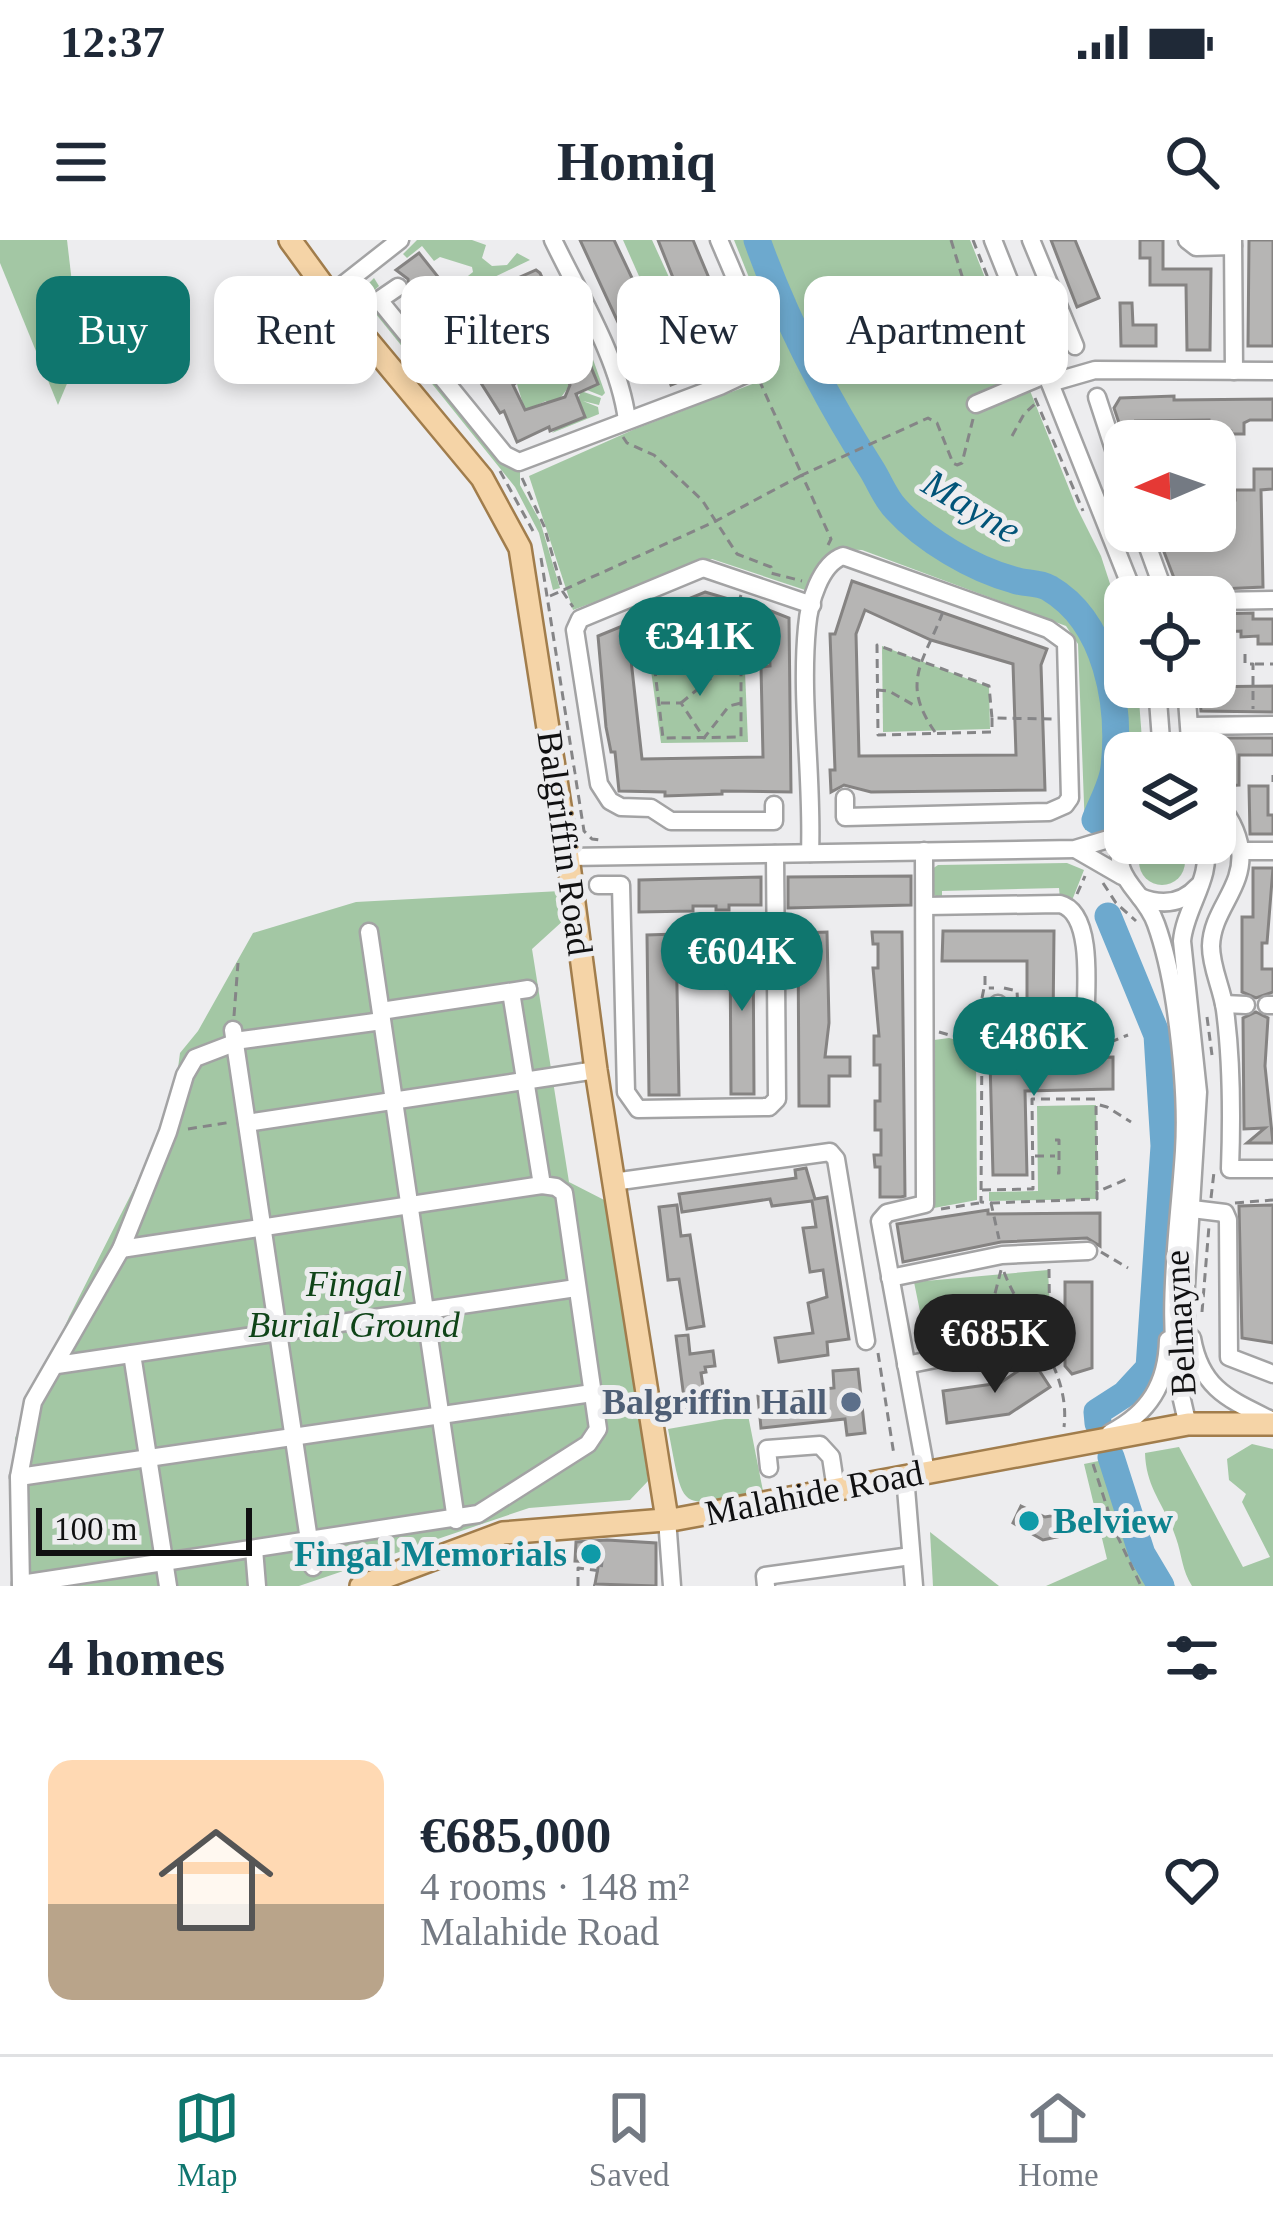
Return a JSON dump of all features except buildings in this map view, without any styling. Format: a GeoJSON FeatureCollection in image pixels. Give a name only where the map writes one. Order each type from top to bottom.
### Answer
{"type":"FeatureCollection","features":[{"type":"Feature","properties":{"kind":"main road","name":"Balgriffin Road"},"geometry":{"type":"LineString","coordinates":[[290,240],[317,276]]}},
{"type":"Feature","properties":{"kind":"main road","name":"Balgriffin Road"},"geometry":{"type":"LineString","coordinates":[[377,351],[482,478],[520,548],[667,1520]]}},
{"type":"Feature","properties":{"kind":"main road","name":"Malahide Road"},"geometry":{"type":"LineString","coordinates":[[361,1586],[503,1533],[667,1520],[1067,1446],[1093,1453],[1188,1424],[1273,1423]]}},
{"type":"Feature","properties":{"kind":"street"},"geometry":{"type":"LineString","coordinates":[[355,276],[400,240]]}},
{"type":"Feature","properties":{"kind":"street"},"geometry":{"type":"LineString","coordinates":[[554,240],[625,403],[626,420]]}},
{"type":"Feature","properties":{"kind":"street"},"geometry":{"type":"LineString","coordinates":[[719,240],[732,276]]}},
{"type":"Feature","properties":{"kind":"street"},"geometry":{"type":"LineString","coordinates":[[993,240],[1008,276]]}},
{"type":"Feature","properties":{"kind":"street"},"geometry":{"type":"LineString","coordinates":[[1031,240],[1075,346]]}},
{"type":"Feature","properties":{"kind":"street"},"geometry":{"type":"LineString","coordinates":[[1187,240],[1196,247],[1233,243],[1234,371]]}},
{"type":"Feature","properties":{"kind":"street"},"geometry":{"type":"LineString","coordinates":[[398,287],[380,300],[513,461],[527,460],[718,384]]}},
{"type":"Feature","properties":{"kind":"street"},"geometry":{"type":"LineString","coordinates":[[1068,375],[1095,370],[1273,371]]}},
{"type":"Feature","properties":{"kind":"street"},"geometry":{"type":"LineString","coordinates":[[976,404],[1022,384]]}},
{"type":"Feature","properties":{"kind":"street"},"geometry":{"type":"LineString","coordinates":[[1051,384],[1119,576]]}},
{"type":"Feature","properties":{"kind":"street"},"geometry":{"type":"LineString","coordinates":[[1097,398],[1104,420]]}},
{"type":"Feature","properties":{"kind":"street"},"geometry":{"type":"LineString","coordinates":[[810,853],[807,626],[825,568],[838,556],[1048,629],[1066,642],[1070,798],[1055,810],[845,817],[845,798]]}},
{"type":"Feature","properties":{"kind":"street"},"geometry":{"type":"LineString","coordinates":[[774,805],[774,820],[676,822],[651,808],[628,809],[610,801],[599,784],[575,630],[580,619],[703,568],[812,605]]}},
{"type":"Feature","properties":{"kind":"street"},"geometry":{"type":"LineString","coordinates":[[1236,601],[1273,600]]}},
{"type":"Feature","properties":{"kind":"street"},"geometry":{"type":"LineString","coordinates":[[1188,708],[1190,732]]}},
{"type":"Feature","properties":{"kind":"street"},"geometry":{"type":"LineString","coordinates":[[1190,726],[1273,725]]}},
{"type":"Feature","properties":{"kind":"street"},"geometry":{"type":"LineString","coordinates":[[1236,839],[1240,851],[1236,888],[1214,925],[1211,945],[1224,1004],[1233,1102],[1230,1169],[1273,1169]]}},
{"type":"Feature","properties":{"kind":"street"},"geometry":{"type":"LineString","coordinates":[[568,857],[1075,849],[1104,841]]}},
{"type":"Feature","properties":{"kind":"street"},"geometry":{"type":"LineString","coordinates":[[1075,849],[1123,876]]}},
{"type":"Feature","properties":{"kind":"street"},"geometry":{"type":"LineString","coordinates":[[914,1586],[915,1474],[906,1365],[880,1221],[886,1214],[925,1204],[924,851]]}},
{"type":"Feature","properties":{"kind":"street"},"geometry":{"type":"LineString","coordinates":[[1240,851],[1273,851]]}},
{"type":"Feature","properties":{"kind":"street"},"geometry":{"type":"LineString","coordinates":[[598,885],[621,884],[630,1102],[638,1109],[769,1107],[777,1099],[775,854]]}},
{"type":"Feature","properties":{"kind":"street"},"geometry":{"type":"LineString","coordinates":[[1120,864],[1123,876]]}},
{"type":"Feature","properties":{"kind":"street","name":"Belmayne"},"geometry":{"type":"LineString","coordinates":[[1188,1424],[1191,1398],[1185,1302],[1198,1093],[1182,941],[1184,918],[1207,864]]}},
{"type":"Feature","properties":{"kind":"street","name":"Belmayne"},"geometry":{"type":"LineString","coordinates":[[1123,876],[1159,931],[1181,1047],[1184,1145],[1172,1273],[1181,1398],[1188,1424]]}},
{"type":"Feature","properties":{"kind":"street"},"geometry":{"type":"LineString","coordinates":[[1139,896],[1152,902],[1181,900],[1202,881]]}},
{"type":"Feature","properties":{"kind":"street"},"geometry":{"type":"LineString","coordinates":[[925,906],[1071,907],[1079,917],[1084,936],[1085,1030],[1080,1036],[1006,1040],[998,1030],[998,1004]]}},
{"type":"Feature","properties":{"kind":"street"},"geometry":{"type":"LineString","coordinates":[[369,932],[456,1520]]}},
{"type":"Feature","properties":{"kind":"street"},"geometry":{"type":"LineString","coordinates":[[121,1249],[542,1185],[556,1187],[564,1193],[598,1429],[588,1444],[503,1501],[456,1520],[21,1585],[19,1477],[33,1402],[121,1249],[195,1058],[234,1036],[520,991],[526,1081],[542,1185]]}},
{"type":"Feature","properties":{"kind":"street"},"geometry":{"type":"LineString","coordinates":[[1224,1004],[1246,1004]]}},
{"type":"Feature","properties":{"kind":"street"},"geometry":{"type":"LineString","coordinates":[[234,1036],[313,1568]]}},
{"type":"Feature","properties":{"kind":"street"},"geometry":{"type":"LineString","coordinates":[[246,1122],[596,1070]]}},
{"type":"Feature","properties":{"kind":"street"},"geometry":{"type":"LineString","coordinates":[[614,1182],[830,1152],[836,1159],[866,1341]]}},
{"type":"Feature","properties":{"kind":"street"},"geometry":{"type":"LineString","coordinates":[[1192,1209],[1225,1213],[1227,1351],[1234,1362],[1273,1374]]}},
{"type":"Feature","properties":{"kind":"street"},"geometry":{"type":"LineString","coordinates":[[890,1278],[1002,1255],[1088,1251]]}},
{"type":"Feature","properties":{"kind":"street"},"geometry":{"type":"LineString","coordinates":[[1093,1453],[1135,1420],[1158,1386],[1168,1349],[1172,1273]]}},
{"type":"Feature","properties":{"kind":"street"},"geometry":{"type":"LineString","coordinates":[[57,1365],[576,1288]]}},
{"type":"Feature","properties":{"kind":"street"},"geometry":{"type":"LineString","coordinates":[[1185,1302],[1194,1349],[1216,1391],[1273,1423]]}},
{"type":"Feature","properties":{"kind":"street"},"geometry":{"type":"LineString","coordinates":[[132,1354],[168,1586]]}},
{"type":"Feature","properties":{"kind":"street"},"geometry":{"type":"LineString","coordinates":[[906,1365],[984,1356]]}},
{"type":"Feature","properties":{"kind":"street"},"geometry":{"type":"LineString","coordinates":[[19,1477],[592,1393]]}},
{"type":"Feature","properties":{"kind":"street"},"geometry":{"type":"LineString","coordinates":[[769,1468],[767,1449],[820,1444],[831,1456],[836,1490]]}},
{"type":"Feature","properties":{"kind":"street"},"geometry":{"type":"LineString","coordinates":[[667,1520],[672,1586]]}},
{"type":"Feature","properties":{"kind":"street"},"geometry":{"type":"LineString","coordinates":[[254,1549],[257,1586]]}},
{"type":"Feature","properties":{"kind":"street"},"geometry":{"type":"LineString","coordinates":[[766,1586],[765,1576],[911,1556]]}},
{"type":"Feature","properties":{"kind":"path"},"geometry":{"type":"LineString","coordinates":[[951,240],[998,394]]}},
{"type":"Feature","properties":{"kind":"path"},"geometry":{"type":"LineString","coordinates":[[974,240],[988,276]]}},
{"type":"Feature","properties":{"kind":"path"},"geometry":{"type":"LineString","coordinates":[[760,384],[831,539],[820,559]]}},
{"type":"Feature","properties":{"kind":"path"},"geometry":{"type":"LineString","coordinates":[[1030,384],[1083,511]]}},
{"type":"Feature","properties":{"kind":"path"},"geometry":{"type":"LineString","coordinates":[[531,602],[563,592],[829,462],[933,419],[953,463],[962,464],[976,404]]}},
{"type":"Feature","properties":{"kind":"path"},"geometry":{"type":"LineString","coordinates":[[1012,436],[1024,414],[1037,404]]}},
{"type":"Feature","properties":{"kind":"path"},"geometry":{"type":"LineString","coordinates":[[626,420],[620,432],[627,443],[654,455],[702,500],[737,554],[771,567],[771,574],[799,582],[808,578]]}},
{"type":"Feature","properties":{"kind":"path"},"geometry":{"type":"LineString","coordinates":[[527,460],[522,484],[544,526],[563,592],[580,619]]}},
{"type":"Feature","properties":{"kind":"path"},"geometry":{"type":"LineString","coordinates":[[659,702],[681,703],[711,680],[746,582]]}},
{"type":"Feature","properties":{"kind":"path"},"geometry":{"type":"LineString","coordinates":[[936,733],[919,707],[915,681],[950,594]]}},
{"type":"Feature","properties":{"kind":"path"},"geometry":{"type":"LineString","coordinates":[[711,641],[725,648],[741,655],[741,737],[663,739],[655,663],[711,641]]}},
{"type":"Feature","properties":{"kind":"path"},"geometry":{"type":"LineString","coordinates":[[877,645],[989,686],[992,732],[878,735],[877,690],[877,645]]}},
{"type":"Feature","properties":{"kind":"path"},"geometry":{"type":"LineString","coordinates":[[1245,654],[1245,664],[1273,664]]}},
{"type":"Feature","properties":{"kind":"path"},"geometry":{"type":"LineString","coordinates":[[1253,664],[1253,725]]}},
{"type":"Feature","properties":{"kind":"path"},"geometry":{"type":"LineString","coordinates":[[697,667],[711,680]]}},
{"type":"Feature","properties":{"kind":"path"},"geometry":{"type":"LineString","coordinates":[[877,690],[919,707]]}},
{"type":"Feature","properties":{"kind":"path"},"geometry":{"type":"LineString","coordinates":[[681,703],[704,738]]}},
{"type":"Feature","properties":{"kind":"path"},"geometry":{"type":"LineString","coordinates":[[704,738],[730,706],[741,703]]}},
{"type":"Feature","properties":{"kind":"path"},"geometry":{"type":"LineString","coordinates":[[992,718],[1054,719],[1069,714]]}},
{"type":"Feature","properties":{"kind":"path"},"geometry":{"type":"LineString","coordinates":[[1071,907],[1089,868]]}},
{"type":"Feature","properties":{"kind":"path"},"geometry":{"type":"LineString","coordinates":[[1100,878],[1144,934]]}},
{"type":"Feature","properties":{"kind":"path"},"geometry":{"type":"LineString","coordinates":[[234,1036],[238,963]]}},
{"type":"Feature","properties":{"kind":"path"},"geometry":{"type":"LineString","coordinates":[[981,1202],[980,1042],[985,976]]}},
{"type":"Feature","properties":{"kind":"path"},"geometry":{"type":"LineString","coordinates":[[1017,979],[1019,1034],[1034,1033],[1035,1042]]}},
{"type":"Feature","properties":{"kind":"path"},"geometry":{"type":"LineString","coordinates":[[985,988],[1014,988]]}},
{"type":"Feature","properties":{"kind":"path"},"geometry":{"type":"LineString","coordinates":[[925,1032],[994,1045]]}},
{"type":"Feature","properties":{"kind":"path"},"geometry":{"type":"LineString","coordinates":[[1080,1036],[1101,1046],[1127,1034]]}},
{"type":"Feature","properties":{"kind":"path"},"geometry":{"type":"LineString","coordinates":[[925,1204],[930,1210],[981,1202],[1097,1199],[1096,1099],[1033,1099],[1033,1189],[980,1190]]}},
{"type":"Feature","properties":{"kind":"path"},"geometry":{"type":"LineString","coordinates":[[1096,1104],[1131,1122]]}},
{"type":"Feature","properties":{"kind":"path"},"geometry":{"type":"LineString","coordinates":[[168,1132],[246,1122]]}},
{"type":"Feature","properties":{"kind":"path"},"geometry":{"type":"LineString","coordinates":[[1055,1140],[1059,1140],[1059,1173],[1055,1173]]}},
{"type":"Feature","properties":{"kind":"path"},"geometry":{"type":"LineString","coordinates":[[1033,1156],[1059,1156]]}},
{"type":"Feature","properties":{"kind":"path"},"geometry":{"type":"LineString","coordinates":[[1097,1192],[1127,1179]]}},
{"type":"Feature","properties":{"kind":"path"},"geometry":{"type":"LineString","coordinates":[[1225,1213],[1238,1201],[1273,1201]]}},
{"type":"Feature","properties":{"kind":"path"},"geometry":{"type":"LineString","coordinates":[[991,1203],[1004,1274],[1050,1358],[1066,1400],[1067,1446]]}},
{"type":"Feature","properties":{"kind":"path"},"geometry":{"type":"LineString","coordinates":[[1088,1251],[1100,1250],[1127,1268]]}},
{"type":"Feature","properties":{"kind":"path"},"geometry":{"type":"LineString","coordinates":[[1049,1253],[1050,1358]]}},
{"type":"Feature","properties":{"kind":"path"},"geometry":{"type":"LineString","coordinates":[[984,1356],[1050,1335]]}},
{"type":"Feature","properties":{"kind":"path"},"geometry":{"type":"LineString","coordinates":[[866,1341],[876,1344],[894,1455]]}},
{"type":"Feature","properties":{"kind":"path"},"geometry":{"type":"LineString","coordinates":[[1093,1453],[1114,1529],[1142,1586]]}},
{"type":"Feature","properties":{"kind":"path"},"geometry":{"type":"LineString","coordinates":[[578,1586],[578,1568],[601,1571],[602,1561]]}},
{"type":"Feature","properties":{"kind":"green space"},"geometry":{"type":"Polygon","coordinates":[[[0,240],[67,240],[71,276],[36,276],[36,351],[0,263],[0,240]]]}},
{"type":"Feature","properties":{"kind":"green space"},"geometry":{"type":"Polygon","coordinates":[[[417,240],[472,240],[486,245],[482,258],[492,266],[507,265],[517,253],[530,260],[497,276],[468,276],[472,267],[440,257],[434,261],[422,246],[407,258],[403,254],[417,240]]]}},
{"type":"Feature","properties":{"kind":"green space"},"geometry":{"type":"Polygon","coordinates":[[[623,240],[652,240],[668,276],[639,276],[623,240]]]}},
{"type":"Feature","properties":{"kind":"green space"},"geometry":{"type":"Polygon","coordinates":[[[734,240],[970,240],[984,276],[804,276],[804,384],[1027,384],[1107,576],[1104,708],[1140,708],[1141,732],[1104,732],[1102,825],[1085,830],[1078,644],[1066,626],[862,550],[836,549],[821,562],[808,591],[712,559],[573,610],[529,476],[752,384],[780,384],[780,276],[748,276],[734,240]]]}},
{"type":"Feature","properties":{"kind":"green space"},"geometry":{"type":"Polygon","coordinates":[[[377,307],[401,337],[401,345],[377,315],[377,307]]]}},
{"type":"Feature","properties":{"kind":"green space"},"geometry":{"type":"Polygon","coordinates":[[[593,359],[605,393],[582,388],[598,384],[593,359]]]}},
{"type":"Feature","properties":{"kind":"green space"},"geometry":{"type":"Polygon","coordinates":[[[49,384],[67,384],[58,405],[49,384]]]}},
{"type":"Feature","properties":{"kind":"green space"},"geometry":{"type":"Polygon","coordinates":[[[432,384],[439,384],[504,464],[520,470],[520,485],[540,521],[560,588],[553,590],[539,533],[515,487],[432,384]]]}},
{"type":"Feature","properties":{"kind":"green space"},"geometry":{"type":"Polygon","coordinates":[[[517,384],[570,384],[559,400],[569,424],[585,417],[578,399],[581,391],[601,398],[599,405],[583,401],[598,407],[599,414],[552,433],[558,427],[546,401],[538,409],[525,411],[517,384]]]}},
{"type":"Feature","properties":{"kind":"green space"},"geometry":{"type":"Polygon","coordinates":[[[707,634],[744,648],[748,742],[661,743],[649,656],[707,634]]]}},
{"type":"Feature","properties":{"kind":"green space"},"geometry":{"type":"Polygon","coordinates":[[[882,646],[989,687],[990,729],[883,732],[882,646]]]}},
{"type":"Feature","properties":{"kind":"green space"},"geometry":{"type":"Polygon","coordinates":[[[1067,863],[1084,870],[1071,903],[1060,899],[1059,888],[942,891],[942,901],[932,893],[932,869],[938,865],[1067,863]]]}},
{"type":"Feature","properties":{"kind":"green space"},"geometry":{"type":"Polygon","coordinates":[[[1139,864],[1185,864],[1178,878],[1162,885],[1141,871],[1139,864]]]}},
{"type":"Feature","properties":{"kind":"green space","name":"Fingal Burial Ground"},"geometry":{"type":"Polygon","coordinates":[[[561,891],[565,919],[532,949],[569,1182],[612,1204],[648,1481],[630,1500],[529,1508],[299,1586],[14,1586],[15,1438],[69,1317],[172,1113],[180,1053],[198,1031],[253,933],[356,902],[561,891]]]}},
{"type":"Feature","properties":{"kind":"green space"},"geometry":{"type":"Polygon","coordinates":[[[934,1040],[972,1044],[976,1050],[977,1200],[934,1208],[932,1047],[934,1040]]]}},
{"type":"Feature","properties":{"kind":"green space"},"geometry":{"type":"Polygon","coordinates":[[[1096,1105],[1098,1199],[989,1201],[989,1192],[1038,1191],[1037,1106],[1096,1105]]]}},
{"type":"Feature","properties":{"kind":"green space"},"geometry":{"type":"Polygon","coordinates":[[[1048,1270],[1051,1331],[994,1356],[986,1339],[928,1351],[914,1282],[1048,1270]]]}},
{"type":"Feature","properties":{"kind":"green space"},"geometry":{"type":"Polygon","coordinates":[[[748,1415],[763,1491],[714,1501],[689,1499],[678,1477],[668,1429],[748,1415]]]}},
{"type":"Feature","properties":{"kind":"green space"},"geometry":{"type":"Polygon","coordinates":[[[1252,1444],[1273,1449],[1273,1586],[1192,1586],[1149,1477],[1145,1453],[1179,1447],[1243,1567],[1270,1557],[1242,1502],[1246,1494],[1229,1480],[1227,1459],[1252,1444]]]}},
{"type":"Feature","properties":{"kind":"green space"},"geometry":{"type":"Polygon","coordinates":[[[1118,1457],[1142,1529],[1175,1586],[1046,1586],[1107,1559],[1084,1464],[1118,1457]]]}},
{"type":"Feature","properties":{"kind":"green space"},"geometry":{"type":"Polygon","coordinates":[[[930,1532],[999,1586],[933,1586],[930,1532]]]}},
{"type":"Feature","properties":{"kind":"waterway","name":"Mayne"},"geometry":{"type":"LineString","coordinates":[[757,240],[808,358],[892,505],[920,532],[966,561],[1049,588],[1085,622],[1106,667],[1115,718],[1113,774],[1095,820]]}},
{"type":"Feature","properties":{"kind":"waterway","name":"Mayne"},"geometry":{"type":"LineString","coordinates":[[1098,1423],[1097,1412],[1125,1394],[1149,1368],[1164,1146],[1157,1035],[1108,916]]}},
{"type":"Feature","properties":{"kind":"waterway","name":"Mayne"},"geometry":{"type":"LineString","coordinates":[[1111,1457],[1142,1554],[1161,1586]]}},
{"type":"Feature","properties":{"kind":"place","name":"Balgriffin Hall"},"geometry":{"type":"Point","coordinates":[851,1402]}},
{"type":"Feature","properties":{"kind":"place","name":"Belview"},"geometry":{"type":"Point","coordinates":[1029,1521]}},
{"type":"Feature","properties":{"kind":"place","name":"Fingal Memorials"},"geometry":{"type":"Point","coordinates":[591,1554]}}]}
